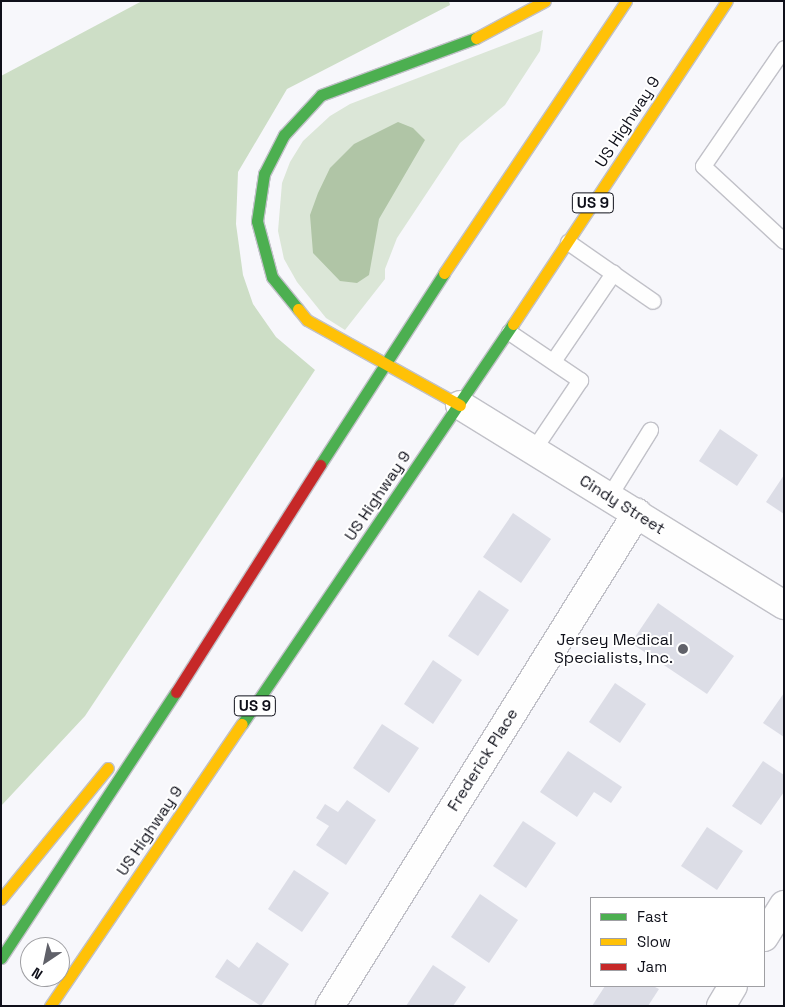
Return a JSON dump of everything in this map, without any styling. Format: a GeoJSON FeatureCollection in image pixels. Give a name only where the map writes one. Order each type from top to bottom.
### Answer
{"type":"FeatureCollection","features":[{"type":"Feature","properties":{"kind":"highway"},"geometry":{"type":"LineString","coordinates":[[460,405],[385,361],[307,320],[272,277],[257,221],[264,174],[284,135],[321,95],[486,34],[545,1]]}},
{"type":"Feature","properties":{"kind":"highway"},"geometry":{"type":"LineString","coordinates":[[1,958],[208,644],[385,361],[626,1]]}},
{"type":"Feature","properties":{"kind":"highway","name":"US Highway 9"},"geometry":{"type":"LineString","coordinates":[[50,1006],[460,405],[727,1]]}},
{"type":"Feature","properties":{"kind":"highway"},"geometry":{"type":"LineString","coordinates":[[126,745],[208,644]]}},
{"type":"Feature","properties":{"kind":"highway"},"geometry":{"type":"LineString","coordinates":[[1,899],[114,760]]}},
{"type":"Feature","properties":{"kind":"street","name":"Cindy Street"},"geometry":{"type":"LineString","coordinates":[[460,405],[784,605]]}},
{"type":"Feature","properties":{"kind":"street","name":"Frederick Place"},"geometry":{"type":"LineString","coordinates":[[330,1006],[636,513]]}},
{"type":"Feature","properties":{"kind":"street"},"geometry":{"type":"LineString","coordinates":[[765,935],[784,905]]}},
{"type":"Feature","properties":{"kind":"street"},"geometry":{"type":"LineString","coordinates":[[721,1006],[732,987]]}},
{"type":"Feature","properties":{"kind":"lane"},"geometry":{"type":"LineString","coordinates":[[784,48],[703,166],[784,241]]}},
{"type":"Feature","properties":{"kind":"lane"},"geometry":{"type":"LineString","coordinates":[[568,242],[653,301]]}},
{"type":"Feature","properties":{"kind":"lane"},"geometry":{"type":"LineString","coordinates":[[553,361],[613,273]]}},
{"type":"Feature","properties":{"kind":"lane"},"geometry":{"type":"LineString","coordinates":[[509,332],[580,380],[533,450]]}},
{"type":"Feature","properties":{"kind":"lane"},"geometry":{"type":"LineString","coordinates":[[609,496],[650,430]]}},
{"type":"Feature","properties":{"kind":"shaded area"},"geometry":{"type":"Polygon","coordinates":[[[142,1],[449,1],[450,5],[287,89],[238,172],[236,224],[243,275],[253,304],[276,337],[315,370],[85,716],[1,806],[1,76],[142,1]]]}},
{"type":"Feature","properties":{"kind":"shaded area"},"geometry":{"type":"Polygon","coordinates":[[[543,30],[540,51],[505,105],[460,143],[397,238],[385,269],[385,279],[345,330],[326,318],[297,282],[284,259],[278,231],[282,183],[290,162],[303,141],[330,116],[350,104],[543,30]]]}},
{"type":"Feature","properties":{"kind":"shaded area"},"geometry":{"type":"Polygon","coordinates":[[[398,122],[413,128],[425,140],[379,219],[369,275],[357,283],[340,281],[313,253],[310,215],[318,193],[330,168],[354,144],[398,122]]]}},
{"type":"Feature","properties":{"kind":"building"},"geometry":{"type":"Polygon","coordinates":[[[720,429],[758,455],[737,486],[699,461],[720,429]]]}},
{"type":"Feature","properties":{"kind":"building"},"geometry":{"type":"Polygon","coordinates":[[[784,475],[784,514],[766,502],[784,475]]]}},
{"type":"Feature","properties":{"kind":"building"},"geometry":{"type":"Polygon","coordinates":[[[513,513],[551,539],[521,583],[483,557],[513,513]]]}},
{"type":"Feature","properties":{"kind":"building"},"geometry":{"type":"Polygon","coordinates":[[[479,590],[509,610],[478,656],[448,636],[479,590]]]}},
{"type":"Feature","properties":{"kind":"building","name":"Jersey Medical Specialists, Inc."},"geometry":{"type":"Polygon","coordinates":[[[658,603],[734,656],[707,694],[631,643],[658,603]]]}},
{"type":"Feature","properties":{"kind":"building"},"geometry":{"type":"Polygon","coordinates":[[[433,660],[462,680],[433,724],[404,704],[433,660]]]}},
{"type":"Feature","properties":{"kind":"building"},"geometry":{"type":"Polygon","coordinates":[[[615,683],[646,704],[620,743],[589,722],[615,683]]]}},
{"type":"Feature","properties":{"kind":"building"},"geometry":{"type":"Polygon","coordinates":[[[784,693],[784,737],[763,723],[784,693]]]}},
{"type":"Feature","properties":{"kind":"building"},"geometry":{"type":"Polygon","coordinates":[[[382,724],[419,748],[389,793],[353,768],[382,724]]]}},
{"type":"Feature","properties":{"kind":"building"},"geometry":{"type":"Polygon","coordinates":[[[568,751],[622,787],[611,803],[594,792],[577,817],[540,792],[568,751]]]}},
{"type":"Feature","properties":{"kind":"building"},"geometry":{"type":"Polygon","coordinates":[[[763,761],[784,775],[784,792],[761,825],[732,806],[763,761]]]}},
{"type":"Feature","properties":{"kind":"building"},"geometry":{"type":"Polygon","coordinates":[[[347,800],[376,820],[346,865],[316,845],[329,826],[316,818],[325,804],[338,812],[347,800]]]}},
{"type":"Feature","properties":{"kind":"building"},"geometry":{"type":"Polygon","coordinates":[[[523,821],[556,843],[526,888],[493,866],[523,821]]]}},
{"type":"Feature","properties":{"kind":"building"},"geometry":{"type":"Polygon","coordinates":[[[707,827],[743,851],[717,890],[681,866],[707,827]]]}},
{"type":"Feature","properties":{"kind":"building"},"geometry":{"type":"Polygon","coordinates":[[[294,870],[329,893],[302,932],[268,909],[294,870]]]}},
{"type":"Feature","properties":{"kind":"building"},"geometry":{"type":"Polygon","coordinates":[[[480,894],[518,920],[489,963],[451,937],[480,894]]]}},
{"type":"Feature","properties":{"kind":"building"},"geometry":{"type":"Polygon","coordinates":[[[257,942],[289,964],[261,1006],[215,977],[227,959],[239,968],[257,942]]]}},
{"type":"Feature","properties":{"kind":"building"},"geometry":{"type":"Polygon","coordinates":[[[433,965],[466,987],[453,1006],[406,1006],[433,965]]]}},
{"type":"Feature","properties":{"kind":"building"},"geometry":{"type":"Polygon","coordinates":[[[604,987],[655,987],[659,989],[648,1006],[592,1006],[604,987]]]}},
{"type":"Feature","properties":{"kind":"traffic: fast"},"geometry":{"type":"LineString","coordinates":[[298,309],[272,277],[257,221],[264,174],[284,135],[321,95],[476,38]]}},
{"type":"Feature","properties":{"kind":"traffic: fast"},"geometry":{"type":"LineString","coordinates":[[320,465],[444,273]]}},
{"type":"Feature","properties":{"kind":"traffic: fast"},"geometry":{"type":"LineString","coordinates":[[242,724],[513,324]]}},
{"type":"Feature","properties":{"kind":"traffic: fast"},"geometry":{"type":"LineString","coordinates":[[1,958],[176,692]]}},
{"type":"Feature","properties":{"kind":"traffic: slow"},"geometry":{"type":"LineString","coordinates":[[476,38],[545,1]]}},
{"type":"Feature","properties":{"kind":"traffic: slow"},"geometry":{"type":"LineString","coordinates":[[444,273],[626,1]]}},
{"type":"Feature","properties":{"kind":"traffic: slow"},"geometry":{"type":"LineString","coordinates":[[513,324],[727,1]]}},
{"type":"Feature","properties":{"kind":"traffic: slow"},"geometry":{"type":"LineString","coordinates":[[298,309],[307,320],[460,405]]}},
{"type":"Feature","properties":{"kind":"traffic: slow"},"geometry":{"type":"LineString","coordinates":[[50,1006],[242,724]]}},
{"type":"Feature","properties":{"kind":"traffic: slow"},"geometry":{"type":"LineString","coordinates":[[1,899],[108,768]]}},
{"type":"Feature","properties":{"kind":"traffic: jam"},"geometry":{"type":"LineString","coordinates":[[176,692],[320,465]]}},
{"type":"Feature","properties":{"kind":"place","name":"Jersey Medical Specialists, Inc."},"geometry":{"type":"Point","coordinates":[683,649]}}]}
